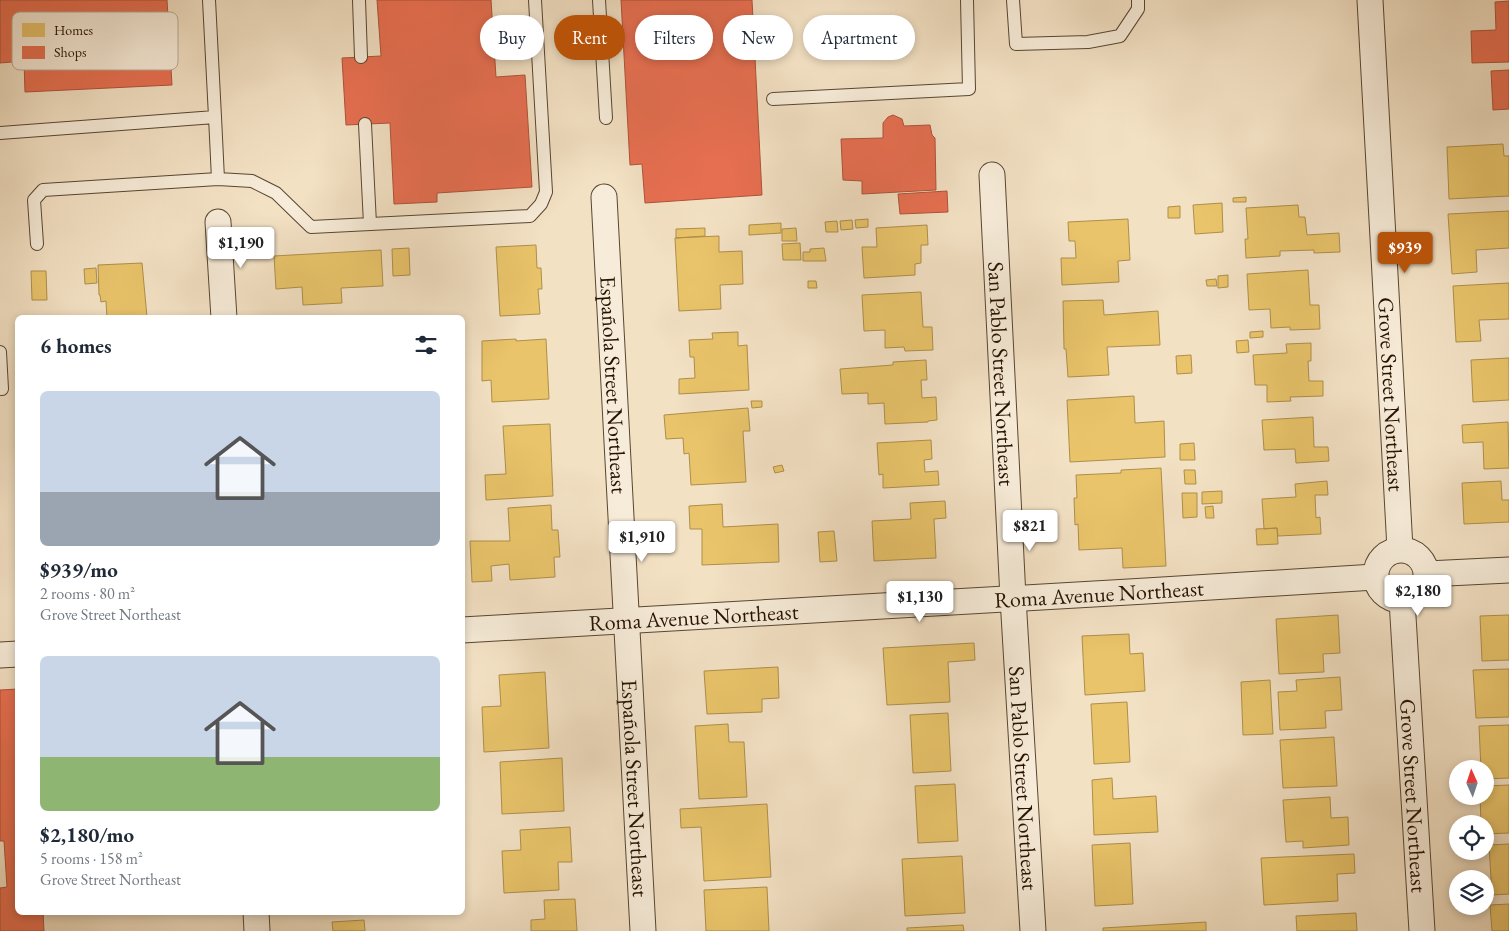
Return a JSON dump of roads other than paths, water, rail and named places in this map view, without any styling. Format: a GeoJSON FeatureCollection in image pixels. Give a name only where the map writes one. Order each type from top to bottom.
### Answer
{"type":"FeatureCollection","features":[{"type":"Feature","properties":{"kind":"street","name":"Grove Street Northeast"},"geometry":{"type":"LineString","coordinates":[[1370,0],[1400,549]]}},
{"type":"Feature","properties":{"kind":"street","name":"San Pablo Street Northeast"},"geometry":{"type":"LineString","coordinates":[[992,175],[1032,931]]}},
{"type":"Feature","properties":{"kind":"street","name":"Española Street Northeast"},"geometry":{"type":"LineString","coordinates":[[604,197],[642,931]]}},
{"type":"Feature","properties":{"kind":"street"},"geometry":{"type":"LineString","coordinates":[[218,222],[224,315]]}},
{"type":"Feature","properties":{"kind":"street"},"geometry":{"type":"LineString","coordinates":[[1400,549],[1408,550],[1421,559],[1427,574],[1426,582],[1417,595],[1402,600],[1387,596],[1377,584],[1375,577],[1379,561],[1392,551],[1400,549]]}},
{"type":"Feature","properties":{"kind":"street"},"geometry":{"type":"LineString","coordinates":[[1427,574],[1509,570]]}},
{"type":"Feature","properties":{"kind":"street","name":"Roma Avenue Northeast"},"geometry":{"type":"LineString","coordinates":[[465,630],[625,619],[1375,577]]}},
{"type":"Feature","properties":{"kind":"street","name":"Grove Street Northeast"},"geometry":{"type":"LineString","coordinates":[[1402,600],[1422,931]]}},
{"type":"Feature","properties":{"kind":"street"},"geometry":{"type":"LineString","coordinates":[[0,655],[15,654]]}},
{"type":"Feature","properties":{"kind":"street"},"geometry":{"type":"LineString","coordinates":[[256,915],[257,931]]}},
{"type":"Feature","properties":{"kind":"lane"},"geometry":{"type":"LineString","coordinates":[[209,0],[218,179]]}},
{"type":"Feature","properties":{"kind":"lane"},"geometry":{"type":"LineString","coordinates":[[358,0],[361,57]]}},
{"type":"Feature","properties":{"kind":"lane"},"geometry":{"type":"LineString","coordinates":[[37,244],[34,200],[43,190],[218,179],[252,181],[276,193],[311,227],[530,216],[541,204],[546,192],[535,0]]}},
{"type":"Feature","properties":{"kind":"lane"},"geometry":{"type":"LineString","coordinates":[[600,0],[606,118]]}},
{"type":"Feature","properties":{"kind":"lane"},"geometry":{"type":"LineString","coordinates":[[773,99],[969,89],[967,0]]}},
{"type":"Feature","properties":{"kind":"lane"},"geometry":{"type":"LineString","coordinates":[[1013,0],[1016,44],[1088,42],[1120,36],[1138,9],[1138,0]]}},
{"type":"Feature","properties":{"kind":"lane"},"geometry":{"type":"LineString","coordinates":[[0,133],[214,117]]}},
{"type":"Feature","properties":{"kind":"lane"},"geometry":{"type":"LineString","coordinates":[[365,124],[370,224]]}},
{"type":"Feature","properties":{"kind":"lane"},"geometry":{"type":"LineString","coordinates":[[0,352],[2,389]]}}]}
